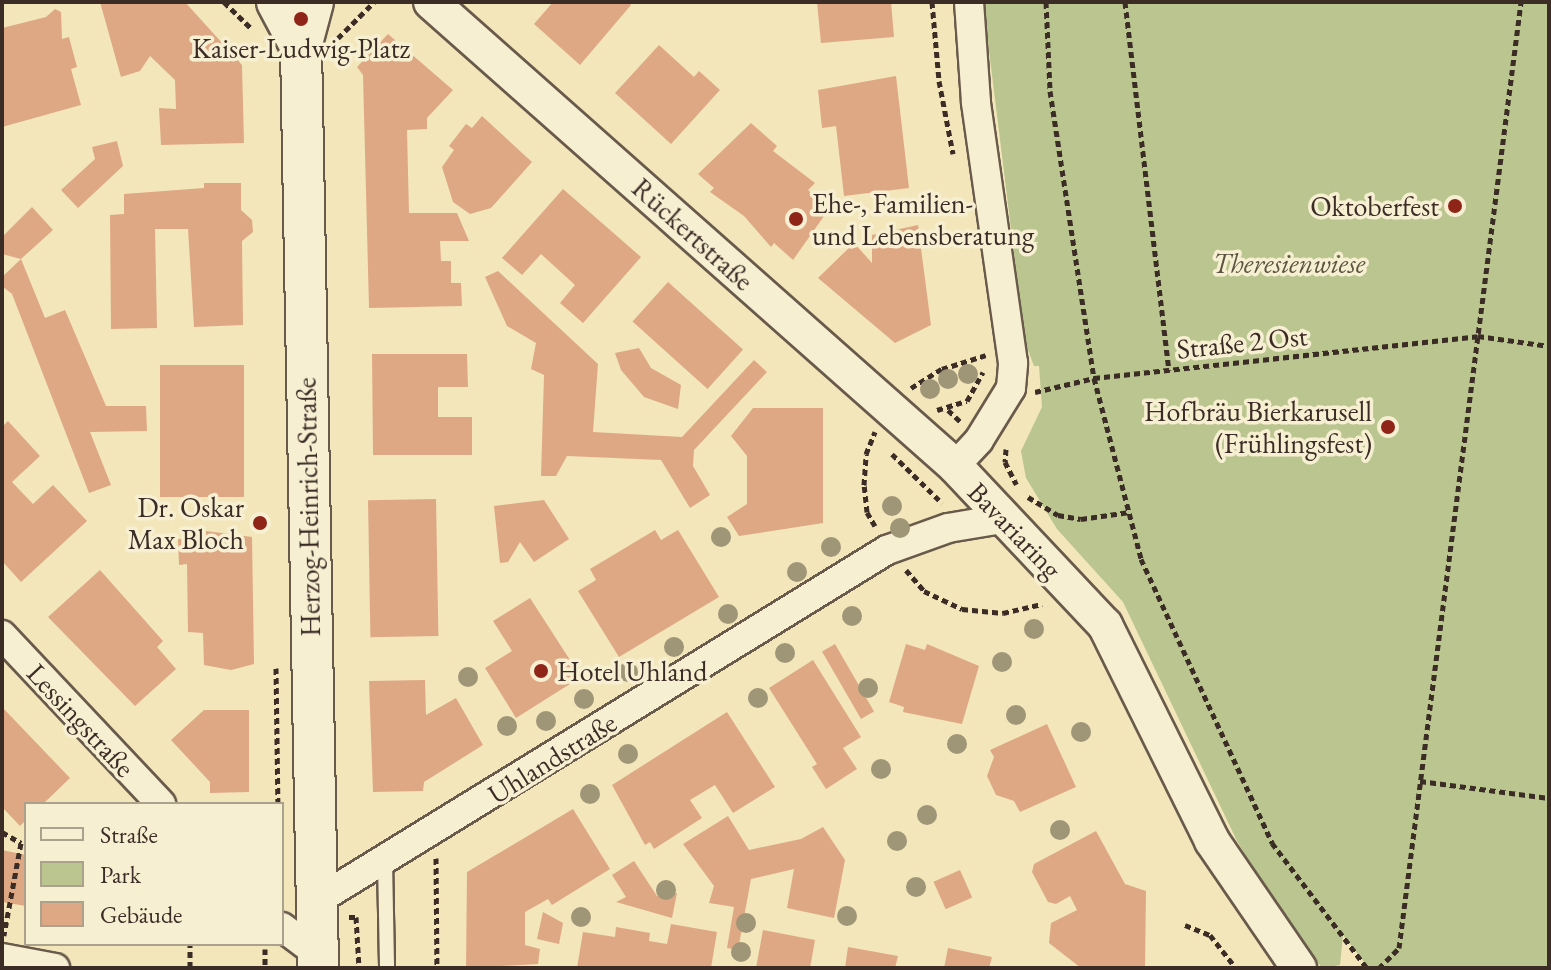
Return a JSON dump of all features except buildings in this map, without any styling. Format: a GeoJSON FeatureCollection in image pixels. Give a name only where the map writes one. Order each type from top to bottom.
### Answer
{"type":"FeatureCollection","features":[{"type":"Feature","properties":{"kind":"main road","name":"Herzog-Heinrich-Straße"},"geometry":{"type":"LineString","coordinates":[[277,2],[301,47]]}},
{"type":"Feature","properties":{"kind":"main road","name":"Herzog-Heinrich-Straße"},"geometry":{"type":"LineString","coordinates":[[313,2],[301,47],[312,815],[318,900],[318,961]]}},
{"type":"Feature","properties":{"kind":"street","name":"Rückertstraße"},"geometry":{"type":"LineString","coordinates":[[431,2],[891,420],[955,466]]}},
{"type":"Feature","properties":{"kind":"street"},"geometry":{"type":"LineString","coordinates":[[969,2],[976,102],[1013,363],[1011,388]]}},
{"type":"Feature","properties":{"kind":"street","name":"Bavariaring"},"geometry":{"type":"LineString","coordinates":[[1011,388],[979,440],[955,466],[1105,625],[1212,841],[1299,968]]}},
{"type":"Feature","properties":{"kind":"street","name":"Uhlandstraße"},"geometry":{"type":"LineString","coordinates":[[318,900],[887,550],[948,528],[1002,519]]}},
{"type":"Feature","properties":{"kind":"street","name":"Lessingstraße"},"geometry":{"type":"LineString","coordinates":[[2,635],[159,802]]}},
{"type":"Feature","properties":{"kind":"street"},"geometry":{"type":"LineString","coordinates":[[284,944],[318,961]]}},
{"type":"Feature","properties":{"kind":"street"},"geometry":{"type":"LineString","coordinates":[[2,958],[55,968]]}},
{"type":"Feature","properties":{"kind":"lane"},"geometry":{"type":"LineString","coordinates":[[385,861],[387,968]]}},
{"type":"Feature","properties":{"kind":"path"},"geometry":{"type":"LineString","coordinates":[[1046,2],[1050,91],[1094,378],[1141,559],[1272,843],[1367,968]]}},
{"type":"Feature","properties":{"kind":"path"},"geometry":{"type":"LineString","coordinates":[[1125,2],[1169,370]]}},
{"type":"Feature","properties":{"kind":"path"},"geometry":{"type":"LineString","coordinates":[[1379,968],[1399,948],[1521,2]]}},
{"type":"Feature","properties":{"kind":"path","name":"Straße 2 Ost"},"geometry":{"type":"LineString","coordinates":[[1011,388],[1030,393],[1094,378],[1478,336],[1549,346]]}},
{"type":"Feature","properties":{"kind":"path"},"geometry":{"type":"LineString","coordinates":[[930,410],[948,410],[967,401],[981,383],[986,355],[942,369],[906,392],[891,420],[866,454],[864,485],[867,512],[887,550],[924,591],[962,609],[1003,613],[1042,604]]}},
{"type":"Feature","properties":{"kind":"path"},"geometry":{"type":"LineString","coordinates":[[1007,444],[1005,462],[1011,476],[1021,492],[1042,507],[1081,519],[1129,512]]}},
{"type":"Feature","properties":{"kind":"path"},"geometry":{"type":"LineString","coordinates":[[889,449],[943,504],[948,528]]}},
{"type":"Feature","properties":{"kind":"path"},"geometry":{"type":"LineString","coordinates":[[1420,781],[1549,798]]}},
{"type":"Feature","properties":{"kind":"path"},"geometry":{"type":"LineString","coordinates":[[2,832],[21,843],[2,948]]}},
{"type":"Feature","properties":{"kind":"path"},"geometry":{"type":"LineString","coordinates":[[436,857],[437,968]]}},
{"type":"Feature","properties":{"kind":"path"},"geometry":{"type":"LineString","coordinates":[[1185,925],[1210,935],[1236,968]]}},
{"type":"Feature","properties":{"kind":"path"},"geometry":{"type":"LineString","coordinates":[[190,946],[190,968]]}},
{"type":"Feature","properties":{"kind":"path"},"geometry":{"type":"LineString","coordinates":[[265,968],[271,946]]}},
{"type":"Feature","properties":{"kind":"green space","name":"Theresienwiese"},"geometry":{"type":"Polygon","coordinates":[[[983,2],[1549,2],[1549,968],[1369,968],[1343,935],[1340,965],[1322,968],[1290,927],[1237,841],[1123,602],[1057,529],[1026,478],[1021,451],[1042,407],[1039,366],[1034,366],[1025,342],[983,2]]]}},
{"type":"Feature","properties":{"kind":"place","name":"Kaiser-Ludwig-Platz"},"geometry":{"type":"Point","coordinates":[301,19]}},
{"type":"Feature","properties":{"kind":"place","name":"Oktoberfest"},"geometry":{"type":"Point","coordinates":[1455,206]}},
{"type":"Feature","properties":{"kind":"place","name":"Ehe-, Familien- und Lebensberatung"},"geometry":{"type":"Point","coordinates":[796,219]}},
{"type":"Feature","properties":{"kind":"place","name":"Hofbräu Bierkarusell (Frühlingsfest)"},"geometry":{"type":"Point","coordinates":[1388,427]}},
{"type":"Feature","properties":{"kind":"place","name":"Dr. Oskar Max Bloch"},"geometry":{"type":"Point","coordinates":[260,523]}},
{"type":"Feature","properties":{"kind":"place","name":"Hotel Uhland"},"geometry":{"type":"Point","coordinates":[541,671]}}]}
